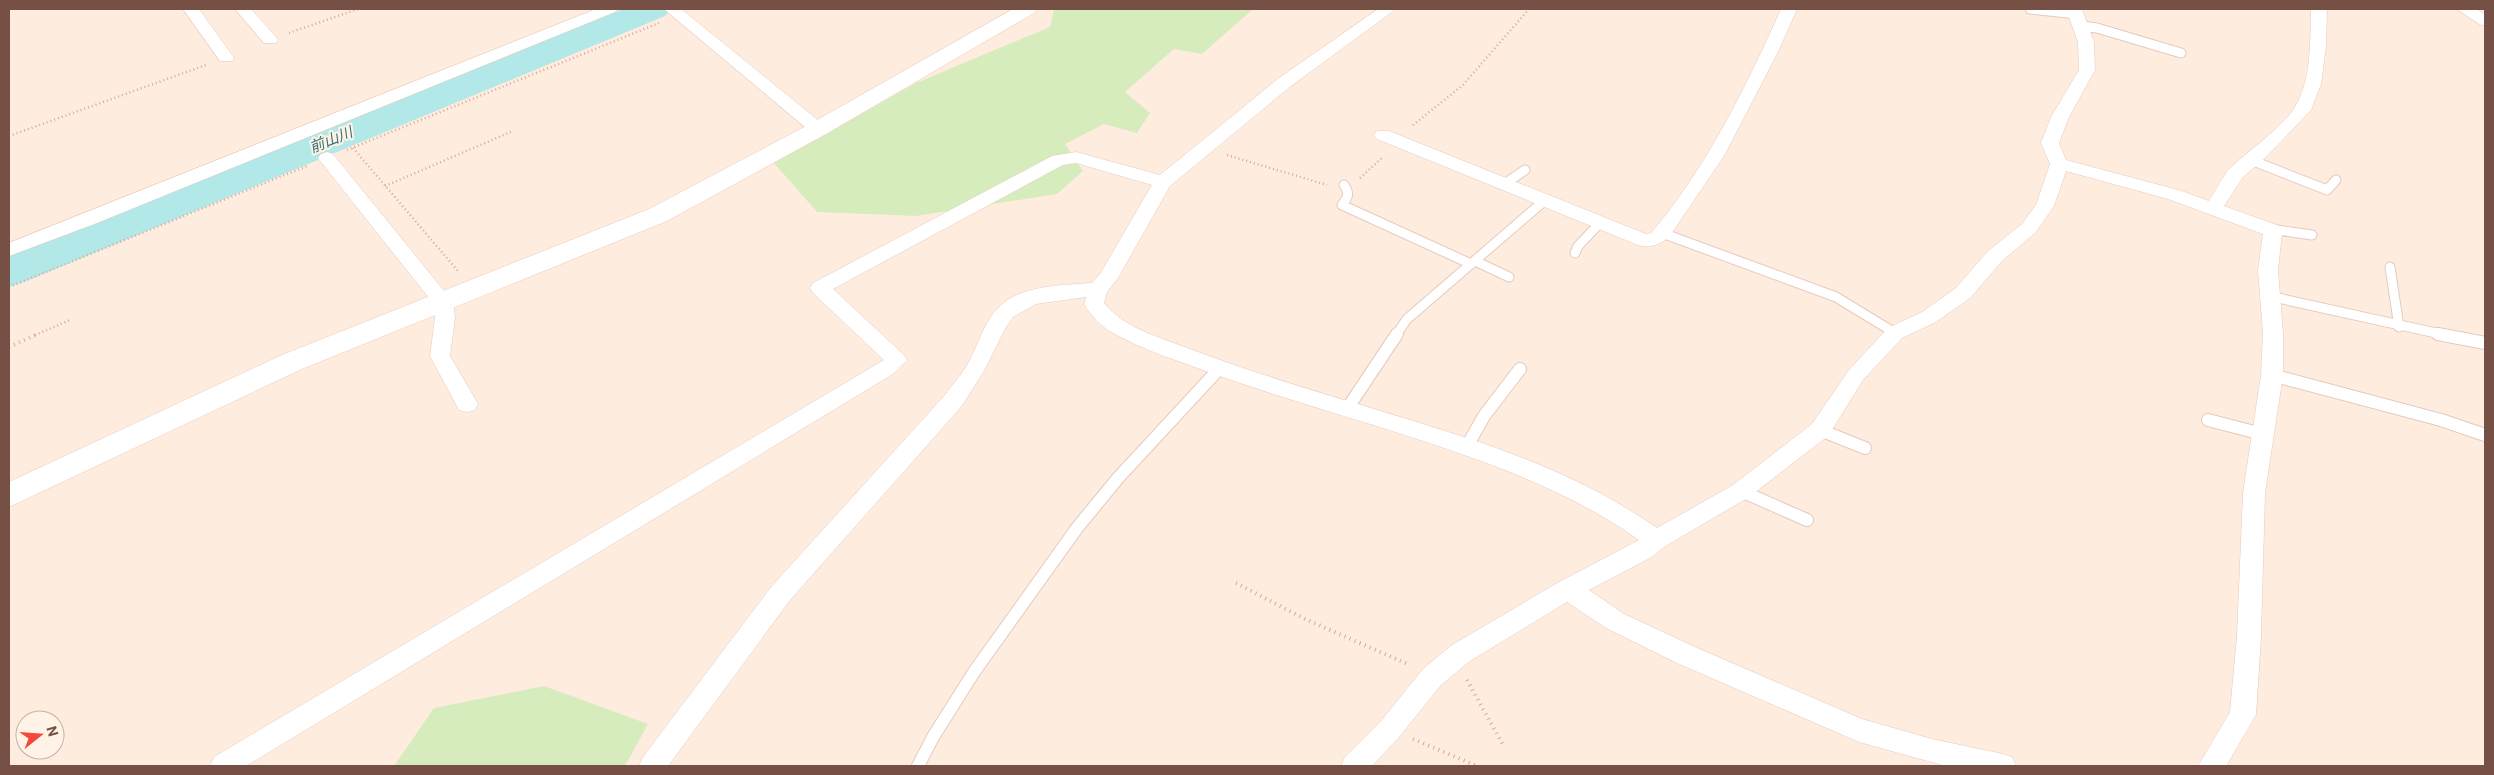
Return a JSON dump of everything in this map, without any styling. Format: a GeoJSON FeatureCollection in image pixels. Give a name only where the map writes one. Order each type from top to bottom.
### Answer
{"type":"FeatureCollection","features":[{"type":"Feature","properties":{"kind":"street"},"geometry":{"type":"LineString","coordinates":[[191,9],[226,58]]}},
{"type":"Feature","properties":{"kind":"street"},"geometry":{"type":"LineString","coordinates":[[243,9],[270,40]]}},
{"type":"Feature","properties":{"kind":"street"},"geometry":{"type":"LineString","coordinates":[[9,250],[499,55],[609,9]]}},
{"type":"Feature","properties":{"kind":"street"},"geometry":{"type":"LineString","coordinates":[[9,494],[292,362],[658,215],[818,129],[1027,9]]}},
{"type":"Feature","properties":{"kind":"street"},"geometry":{"type":"LineString","coordinates":[[1388,9],[1285,82],[1163,182],[1145,210],[1108,278],[1098,290],[1094,304],[1099,312],[1118,326],[1140,337],[1219,369],[1466,448],[1566,487],[1639,527],[1656,540]]}},
{"type":"Feature","properties":{"kind":"street"},"geometry":{"type":"LineString","coordinates":[[1383,135],[1645,241],[1658,237],[1716,156],[1770,52],[1789,9]]}},
{"type":"Feature","properties":{"kind":"street"},"geometry":{"type":"LineString","coordinates":[[2214,208],[2236,173],[2302,110],[2313,84],[2318,47],[2319,9]]}},
{"type":"Feature","properties":{"kind":"street"},"geometry":{"type":"LineString","coordinates":[[2465,9],[2485,21]]}},
{"type":"Feature","properties":{"kind":"street"},"geometry":{"type":"LineString","coordinates":[[676,12],[818,129]]}},
{"type":"Feature","properties":{"kind":"street"},"geometry":{"type":"LineString","coordinates":[[1354,766],[1390,730],[1432,677],[1454,659],[1568,589],[1644,550],[1656,540],[1741,491],[1820,430],[1856,375],[1895,333],[1929,317],[1963,293],[1995,256],[2029,228],[2045,206],[2059,164],[2050,143],[2060,117],[2080,87],[2087,70],[2086,42],[2078,16]]}},
{"type":"Feature","properties":{"kind":"street"},"geometry":{"type":"LineString","coordinates":[[223,766],[886,370],[897,360],[820,288],[1058,160],[1076,156],[1163,182]]}},
{"type":"Feature","properties":{"kind":"street"},"geometry":{"type":"LineString","coordinates":[[327,158],[443,302],[445,318],[440,356],[467,404]]}},
{"type":"Feature","properties":{"kind":"street"},"geometry":{"type":"LineString","coordinates":[[2059,164],[2175,195],[2270,229],[2273,234],[2268,270],[2273,333],[2272,375],[2254,493],[2249,636],[2243,715],[2210,766]]}},
{"type":"Feature","properties":{"kind":"street"},"geometry":{"type":"LineString","coordinates":[[652,766],[781,593],[953,401],[978,366],[995,328],[1012,307],[1034,298],[1077,290],[1098,290]]}},
{"type":"Feature","properties":{"kind":"street"},"geometry":{"type":"LineString","coordinates":[[1568,589],[1633,630],[1859,730],[1932,750],[2003,766]]}},
{"type":"Feature","properties":{"kind":"lane"},"geometry":{"type":"LineString","coordinates":[[2030,9],[2078,16],[2097,28],[2181,53]]}},
{"type":"Feature","properties":{"kind":"lane"},"geometry":{"type":"LineString","coordinates":[[2251,160],[2327,190],[2336,180]]}},
{"type":"Feature","properties":{"kind":"lane"},"geometry":{"type":"LineString","coordinates":[[1503,185],[1525,170]]}},
{"type":"Feature","properties":{"kind":"lane"},"geometry":{"type":"LineString","coordinates":[[1344,185],[1348,191],[1342,205],[1509,277]]}},
{"type":"Feature","properties":{"kind":"lane"},"geometry":{"type":"LineString","coordinates":[[1347,409],[1407,319],[1499,239],[1513,230],[1544,201]]}},
{"type":"Feature","properties":{"kind":"lane"},"geometry":{"type":"LineString","coordinates":[[1575,253],[1578,246],[1600,223]]}},
{"type":"Feature","properties":{"kind":"lane"},"geometry":{"type":"LineString","coordinates":[[2270,229],[2312,235]]}},
{"type":"Feature","properties":{"kind":"lane"},"geometry":{"type":"LineString","coordinates":[[1662,233],[1836,297],[1895,333]]}},
{"type":"Feature","properties":{"kind":"lane"},"geometry":{"type":"LineString","coordinates":[[2390,267],[2399,327]]}},
{"type":"Feature","properties":{"kind":"lane"},"geometry":{"type":"LineString","coordinates":[[2270,296],[2399,327],[2485,343]]}},
{"type":"Feature","properties":{"kind":"lane"},"geometry":{"type":"LineString","coordinates":[[918,766],[933,737],[974,672],[1077,528],[1118,478],[1219,369]]}},
{"type":"Feature","properties":{"kind":"lane"},"geometry":{"type":"LineString","coordinates":[[1466,448],[1484,416],[1520,369]]}},
{"type":"Feature","properties":{"kind":"lane"},"geometry":{"type":"LineString","coordinates":[[2272,375],[2441,420],[2485,435]]}},
{"type":"Feature","properties":{"kind":"lane"},"geometry":{"type":"LineString","coordinates":[[2208,420],[2262,434]]}},
{"type":"Feature","properties":{"kind":"lane"},"geometry":{"type":"LineString","coordinates":[[1820,430],[1865,448]]}},
{"type":"Feature","properties":{"kind":"lane"},"geometry":{"type":"LineString","coordinates":[[1741,491],[1807,520]]}},
{"type":"Feature","properties":{"kind":"path"},"geometry":{"type":"LineString","coordinates":[[270,40],[358,9]]}},
{"type":"Feature","properties":{"kind":"path"},"geometry":{"type":"LineString","coordinates":[[9,288],[642,29],[676,12]]}},
{"type":"Feature","properties":{"kind":"path"},"geometry":{"type":"LineString","coordinates":[[9,136],[226,58]]}},
{"type":"Feature","properties":{"kind":"path"},"geometry":{"type":"LineString","coordinates":[[384,186],[513,131]]}},
{"type":"Feature","properties":{"kind":"path"},"geometry":{"type":"LineString","coordinates":[[353,148],[472,290]]}},
{"type":"Feature","properties":{"kind":"path"},"geometry":{"type":"LineString","coordinates":[[9,347],[70,320]]}},
{"type":"Feature","properties":{"kind":"path"},"geometry":{"type":"LineString","coordinates":[[1236,583],[1305,619],[1425,671],[1432,677]]}},
{"type":"Feature","properties":{"kind":"path"},"geometry":{"type":"LineString","coordinates":[[1454,659],[1503,745]]}},
{"type":"Feature","properties":{"kind":"path"},"geometry":{"type":"LineString","coordinates":[[1390,730],[1477,766]]}},
{"type":"Feature","properties":{"kind":"green space"},"geometry":{"type":"Polygon","coordinates":[[[1054,9],[1253,9],[1202,54],[1174,49],[1125,92],[1150,113],[1137,133],[1104,124],[1065,144],[1083,171],[1057,194],[916,216],[817,212],[774,163],[916,83],[1050,27],[1054,9]]]}},
{"type":"Feature","properties":{"kind":"green space"},"geometry":{"type":"Polygon","coordinates":[[[544,686],[648,724],[625,766],[394,766],[434,708],[544,686]]]}},
{"type":"Feature","properties":{"kind":"waterway","name":"前山川"},"geometry":{"type":"LineString","coordinates":[[9,272],[653,9]]}}]}
